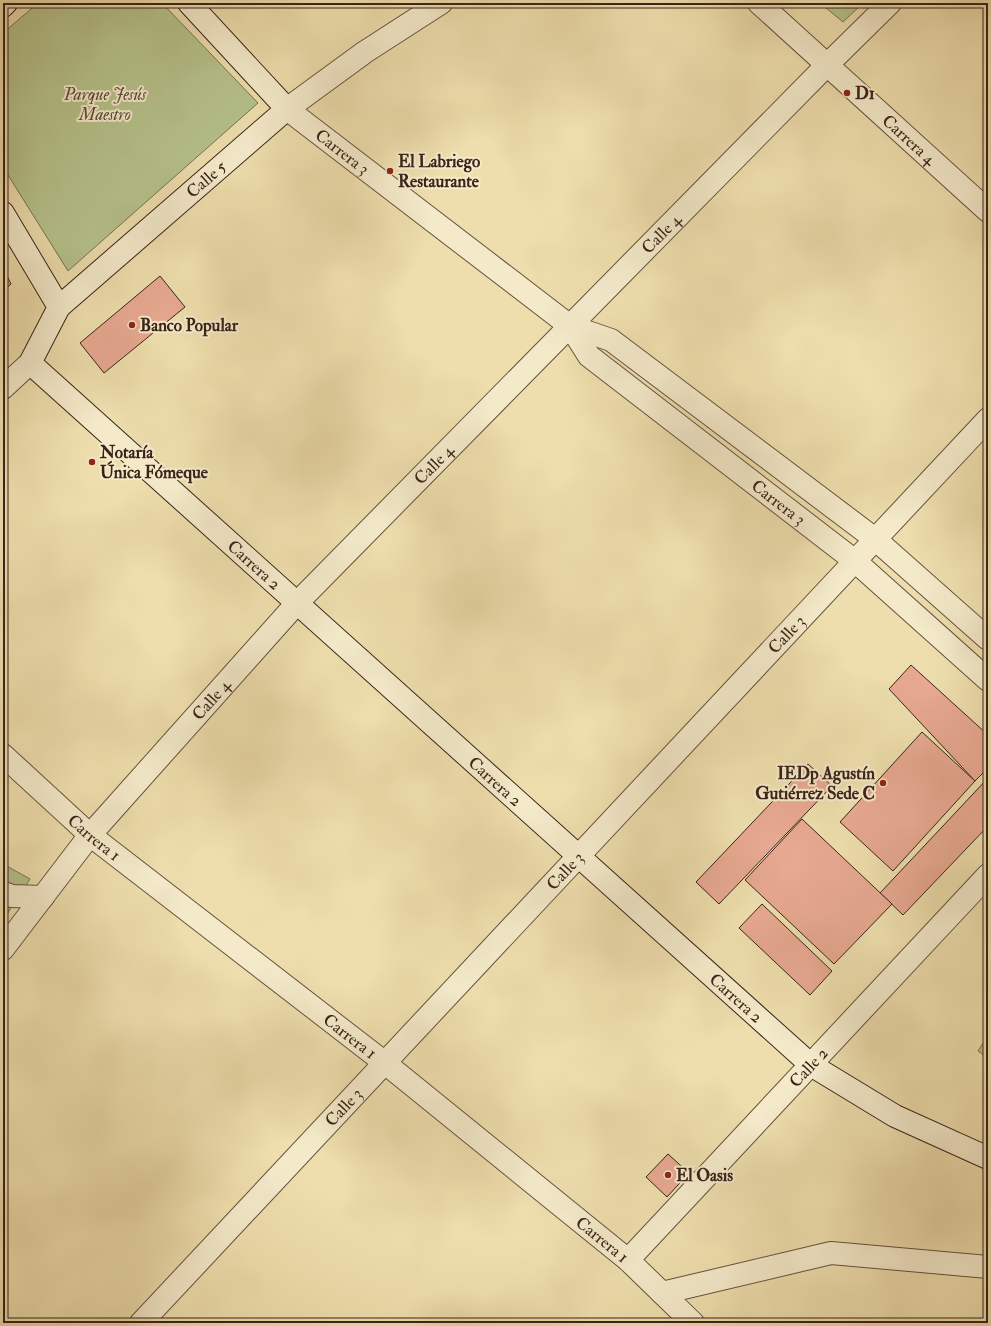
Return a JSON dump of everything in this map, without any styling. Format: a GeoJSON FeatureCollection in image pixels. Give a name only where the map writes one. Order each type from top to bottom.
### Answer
{"type":"FeatureCollection","features":[{"type":"Feature","properties":{"kind":"street"},"geometry":{"type":"LineString","coordinates":[[3,6],[6,3]]}},
{"type":"Feature","properties":{"kind":"street","name":"Carrera 3"},"geometry":{"type":"LineString","coordinates":[[189,3],[287,109],[570,326],[611,340],[875,539],[988,639]]}},
{"type":"Feature","properties":{"kind":"street","name":"Calle 5"},"geometry":{"type":"LineString","coordinates":[[3,388],[30,363],[59,307],[287,109],[365,52],[441,3]]}},
{"type":"Feature","properties":{"kind":"street","name":"Carrera 4"},"geometry":{"type":"LineString","coordinates":[[759,3],[988,211]]}},
{"type":"Feature","properties":{"kind":"street","name":"Calle 4"},"geometry":{"type":"LineString","coordinates":[[3,949],[90,835],[297,603],[827,65],[890,3]]}},
{"type":"Feature","properties":{"kind":"street"},"geometry":{"type":"LineString","coordinates":[[3,213],[59,307]]}},
{"type":"Feature","properties":{"kind":"street","name":"Carrera 3"},"geometry":{"type":"LineString","coordinates":[[570,326],[589,356],[854,561],[988,680]]}},
{"type":"Feature","properties":{"kind":"street","name":"Carrera 2"},"geometry":{"type":"LineString","coordinates":[[30,363],[811,1065],[895,1116],[988,1158]]}},
{"type":"Feature","properties":{"kind":"street","name":"Calle 3"},"geometry":{"type":"LineString","coordinates":[[141,1323],[988,419]]}},
{"type":"Feature","properties":{"kind":"street","name":"Carrera 1"},"geometry":{"type":"LineString","coordinates":[[3,755],[90,835],[385,1062],[628,1260],[693,1323]]}},
{"type":"Feature","properties":{"kind":"street","name":"Calle 2"},"geometry":{"type":"LineString","coordinates":[[628,1260],[675,1199],[692,1180],[811,1065],[988,876]]}},
{"type":"Feature","properties":{"kind":"street"},"geometry":{"type":"LineString","coordinates":[[3,893],[12,896],[44,897]]}},
{"type":"Feature","properties":{"kind":"street"},"geometry":{"type":"LineString","coordinates":[[662,1293],[831,1253],[988,1268]]}},
{"type":"Feature","properties":{"kind":"green space","name":"Parque Jesús Maestro"},"geometry":{"type":"Polygon","coordinates":[[[38,3],[162,3],[258,103],[68,271],[3,167],[3,33],[38,3]]]}},
{"type":"Feature","properties":{"kind":"green space"},"geometry":{"type":"Polygon","coordinates":[[[820,3],[863,3],[843,22],[820,3]]]}},
{"type":"Feature","properties":{"kind":"green space"},"geometry":{"type":"Polygon","coordinates":[[[3,864],[30,879],[3,920],[3,864]]]}},
{"type":"Feature","properties":{"kind":"green space"},"geometry":{"type":"Polygon","coordinates":[[[988,1035],[988,1058],[978,1051],[988,1035]]]}},
{"type":"Feature","properties":{"kind":"building"},"geometry":{"type":"Polygon","coordinates":[[[631,3],[641,3],[638,8],[631,3]]]}},
{"type":"Feature","properties":{"kind":"building"},"geometry":{"type":"Polygon","coordinates":[[[3,268],[11,284],[3,291],[3,268]]]}},
{"type":"Feature","properties":{"kind":"building","name":"Banco Popular"},"geometry":{"type":"Polygon","coordinates":[[[160,276],[185,307],[104,373],[80,343],[160,276]]]}},
{"type":"Feature","properties":{"kind":"building"},"geometry":{"type":"Polygon","coordinates":[[[911,665],[988,735],[988,768],[975,781],[889,689],[911,665]]]}},
{"type":"Feature","properties":{"kind":"building"},"geometry":{"type":"Polygon","coordinates":[[[922,732],[975,781],[893,871],[840,822],[922,732]]]}},
{"type":"Feature","properties":{"kind":"building"},"geometry":{"type":"Polygon","coordinates":[[[808,764],[832,786],[719,904],[696,882],[808,764]]]}},
{"type":"Feature","properties":{"kind":"building"},"geometry":{"type":"Polygon","coordinates":[[[988,778],[988,826],[903,915],[880,893],[988,778]]]}},
{"type":"Feature","properties":{"kind":"building"},"geometry":{"type":"Polygon","coordinates":[[[802,819],[892,904],[834,964],[745,880],[802,819]]]}},
{"type":"Feature","properties":{"kind":"building"},"geometry":{"type":"Polygon","coordinates":[[[762,904],[832,971],[810,995],[739,928],[762,904]]]}},
{"type":"Feature","properties":{"kind":"building","name":"El Oasis"},"geometry":{"type":"Polygon","coordinates":[[[668,1154],[689,1173],[667,1197],[646,1177],[668,1154]]]}},
{"type":"Feature","properties":{"kind":"place","name":"D1"},"geometry":{"type":"Point","coordinates":[847,93]}},
{"type":"Feature","properties":{"kind":"place","name":"El Labriego Restaurante"},"geometry":{"type":"Point","coordinates":[390,171]}},
{"type":"Feature","properties":{"kind":"place","name":"Banco Popular"},"geometry":{"type":"Point","coordinates":[132,325]}},
{"type":"Feature","properties":{"kind":"place","name":"Notaría Única Fómeque"},"geometry":{"type":"Point","coordinates":[92,462]}},
{"type":"Feature","properties":{"kind":"place","name":"IEDp Agustín Gutiérrez Sede C"},"geometry":{"type":"Point","coordinates":[883,783]}},
{"type":"Feature","properties":{"kind":"place","name":"El Oasis"},"geometry":{"type":"Point","coordinates":[668,1175]}}]}
